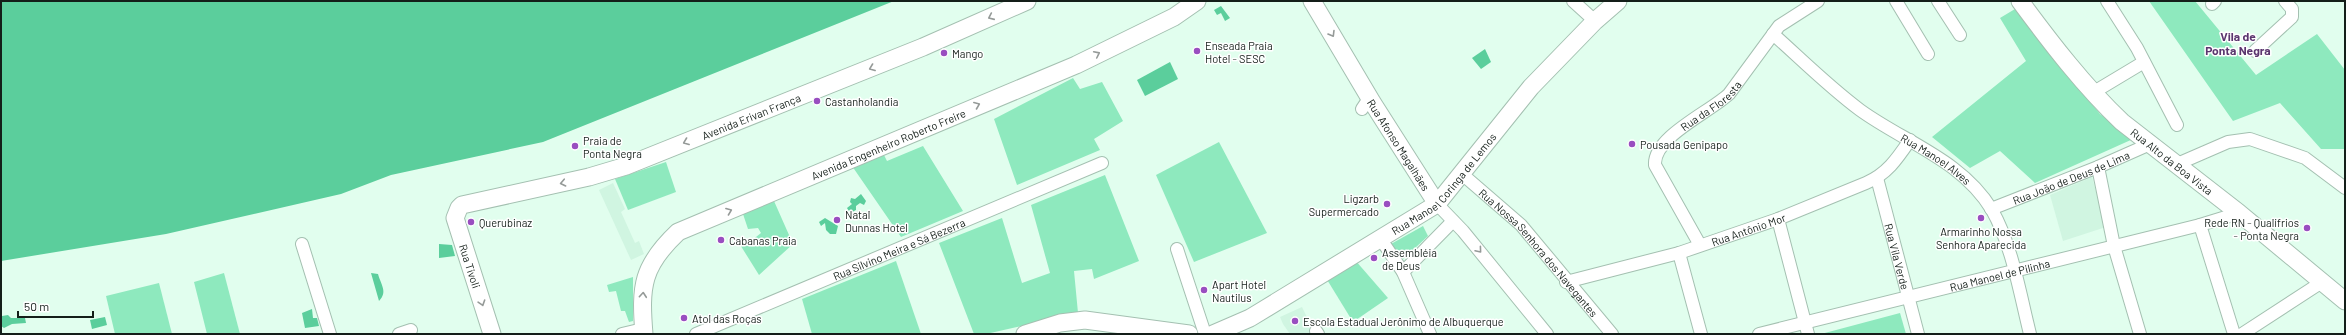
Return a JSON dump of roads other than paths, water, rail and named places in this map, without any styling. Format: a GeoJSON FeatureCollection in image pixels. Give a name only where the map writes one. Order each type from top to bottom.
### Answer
{"type":"FeatureCollection","features":[{"type":"Feature","properties":{"kind":"street","name":"Avenida Erivan França"},"geometry":{"type":"LineString","coordinates":[[466,202],[589,177],[626,166],[923,47],[1027,1]]}},
{"type":"Feature","properties":{"kind":"street","name":"Avenida Engenheiro Roberto Freire"},"geometry":{"type":"LineString","coordinates":[[643,332],[642,300],[648,269],[654,257],[678,232],[1076,64],[1174,17],[1197,1]]}},
{"type":"Feature","properties":{"kind":"street","name":"Rua Afonso Magalhães"},"geometry":{"type":"LineString","coordinates":[[1312,1],[1366,103],[1437,204],[1454,221],[1547,334]]}},
{"type":"Feature","properties":{"kind":"street"},"geometry":{"type":"LineString","coordinates":[[1572,1],[1595,21]]}},
{"type":"Feature","properties":{"kind":"street","name":"Rua Manoel Coringa de Lemos"},"geometry":{"type":"LineString","coordinates":[[1213,334],[1250,318],[1437,204],[1531,87],[1595,21],[1618,1]]}},
{"type":"Feature","properties":{"kind":"street","name":"Rua da Floresta"},"geometry":{"type":"LineString","coordinates":[[1700,245],[1655,165],[1656,154],[1678,131],[1719,103],[1729,94],[1773,34],[1788,19],[1818,1]]}},
{"type":"Feature","properties":{"kind":"street"},"geometry":{"type":"LineString","coordinates":[[1896,1],[1928,54]]}},
{"type":"Feature","properties":{"kind":"street"},"geometry":{"type":"LineString","coordinates":[[1938,1],[1960,35]]}},
{"type":"Feature","properties":{"kind":"street","name":"Rua Alto da Boa Vista"},"geometry":{"type":"LineString","coordinates":[[2020,1],[2060,54],[2106,107],[2175,165],[2239,213],[2345,301]]}},
{"type":"Feature","properties":{"kind":"street"},"geometry":{"type":"LineString","coordinates":[[2106,1],[2144,62],[2177,125]]}},
{"type":"Feature","properties":{"kind":"street"},"geometry":{"type":"LineString","coordinates":[[2255,51],[2290,19],[2293,14],[2292,9],[2285,1]]}},
{"type":"Feature","properties":{"kind":"street","name":"Rua Manoel Alves"},"geometry":{"type":"LineString","coordinates":[[1773,34],[1860,110],[1910,140],[1962,175],[1991,209],[1998,223],[2015,271],[2030,334]]}},
{"type":"Feature","properties":{"kind":"street"},"geometry":{"type":"LineString","coordinates":[[2094,92],[2144,62]]}},
{"type":"Feature","properties":{"kind":"street"},"geometry":{"type":"LineString","coordinates":[[2175,165],[2228,142],[2250,139],[2305,158],[2345,188]]}},
{"type":"Feature","properties":{"kind":"street","name":"Rua Antônio Mor"},"geometry":{"type":"LineString","coordinates":[[1566,282],[1679,253],[1778,219],[1877,178],[1892,166],[1910,140]]}},
{"type":"Feature","properties":{"kind":"street","name":"Rua João de Deus de Lima"},"geometry":{"type":"LineString","coordinates":[[1991,209],[2098,167],[2150,144]]}},
{"type":"Feature","properties":{"kind":"street","name":"Rua Silvino Meira e Sá Bezerra"},"geometry":{"type":"LineString","coordinates":[[696,334],[1102,163]]}},
{"type":"Feature","properties":{"kind":"street"},"geometry":{"type":"LineString","coordinates":[[2098,167],[2114,246],[2140,334]]}},
{"type":"Feature","properties":{"kind":"street","name":"Rua Nossa Senhora dos Navegantes"},"geometry":{"type":"LineString","coordinates":[[1462,174],[1521,225],[1566,282],[1612,334]]}},
{"type":"Feature","properties":{"kind":"street","name":"Rua Vila Verde"},"geometry":{"type":"LineString","coordinates":[[1877,178],[1918,334]]}},
{"type":"Feature","properties":{"kind":"street","name":"Rua Tivoli"},"geometry":{"type":"LineString","coordinates":[[466,202],[459,208],[455,218],[492,334]]}},
{"type":"Feature","properties":{"kind":"street","name":"Rua Manoel de Pilinha"},"geometry":{"type":"LineString","coordinates":[[1759,334],[2200,225],[2239,213]]}},
{"type":"Feature","properties":{"kind":"street"},"geometry":{"type":"LineString","coordinates":[[1778,219],[1808,334]]}},
{"type":"Feature","properties":{"kind":"street"},"geometry":{"type":"LineString","coordinates":[[1403,272],[1454,221]]}},
{"type":"Feature","properties":{"kind":"street"},"geometry":{"type":"LineString","coordinates":[[2200,225],[2234,334]]}},
{"type":"Feature","properties":{"kind":"street"},"geometry":{"type":"LineString","coordinates":[[1380,238],[1403,272],[1430,334]]}},
{"type":"Feature","properties":{"kind":"street"},"geometry":{"type":"LineString","coordinates":[[302,244],[330,334]]}},
{"type":"Feature","properties":{"kind":"street"},"geometry":{"type":"LineString","coordinates":[[1177,248],[1205,334]]}},
{"type":"Feature","properties":{"kind":"street"},"geometry":{"type":"LineString","coordinates":[[1679,253],[1701,334]]}},
{"type":"Feature","properties":{"kind":"street"},"geometry":{"type":"LineString","coordinates":[[2242,334],[2322,282]]}},
{"type":"Feature","properties":{"kind":"street"},"geometry":{"type":"LineString","coordinates":[[1025,334],[1060,323],[1084,320],[1189,334]]}},
{"type":"Feature","properties":{"kind":"street"},"geometry":{"type":"LineString","coordinates":[[399,334],[411,330]]}},
{"type":"Feature","properties":{"kind":"street"},"geometry":{"type":"LineString","coordinates":[[622,334],[643,332]]}},
{"type":"Feature","properties":{"kind":"place","name":"Enseada Praia Hotel - SESC"},"geometry":{"type":"Point","coordinates":[1197,51]}},
{"type":"Feature","properties":{"kind":"place","name":"Mango"},"geometry":{"type":"Point","coordinates":[944,53]}},
{"type":"Feature","properties":{"kind":"place","name":"Castanholandia"},"geometry":{"type":"Point","coordinates":[817,101]}},
{"type":"Feature","properties":{"kind":"place","name":"Pousada Genipapo"},"geometry":{"type":"Point","coordinates":[1632,144]}},
{"type":"Feature","properties":{"kind":"place","name":"Praia de Ponta Negra"},"geometry":{"type":"Point","coordinates":[575,146]}},
{"type":"Feature","properties":{"kind":"place","name":"Ligzarb Supermercado"},"geometry":{"type":"Point","coordinates":[1387,204]}},
{"type":"Feature","properties":{"kind":"place","name":"Armarinho Nossa Senhora Aparecida"},"geometry":{"type":"Point","coordinates":[1981,218]}},
{"type":"Feature","properties":{"kind":"place","name":"Natal Dunnas Hotel"},"geometry":{"type":"Point","coordinates":[837,220]}},
{"type":"Feature","properties":{"kind":"place","name":"Querubinaz"},"geometry":{"type":"Point","coordinates":[471,222]}},
{"type":"Feature","properties":{"kind":"place","name":"Rede RN - Qualifrios - Ponta Negra"},"geometry":{"type":"Point","coordinates":[2307,228]}},
{"type":"Feature","properties":{"kind":"place","name":"Cabanas Praia"},"geometry":{"type":"Point","coordinates":[721,240]}},
{"type":"Feature","properties":{"kind":"place","name":"Assembléia de Deus"},"geometry":{"type":"Point","coordinates":[1374,258]}},
{"type":"Feature","properties":{"kind":"place","name":"Apart Hotel Nautilus"},"geometry":{"type":"Point","coordinates":[1204,290]}},
{"type":"Feature","properties":{"kind":"place","name":"Atol das Roças"},"geometry":{"type":"Point","coordinates":[684,318]}},
{"type":"Feature","properties":{"kind":"place","name":"Escola Estadual Jerônimo de Albuquerque"},"geometry":{"type":"Point","coordinates":[1295,321]}},
{"type":"Feature","properties":{"kind":"district","name":"Vila de Ponta Negra"},"geometry":{"type":"Point","coordinates":[2238,43]}}]}
